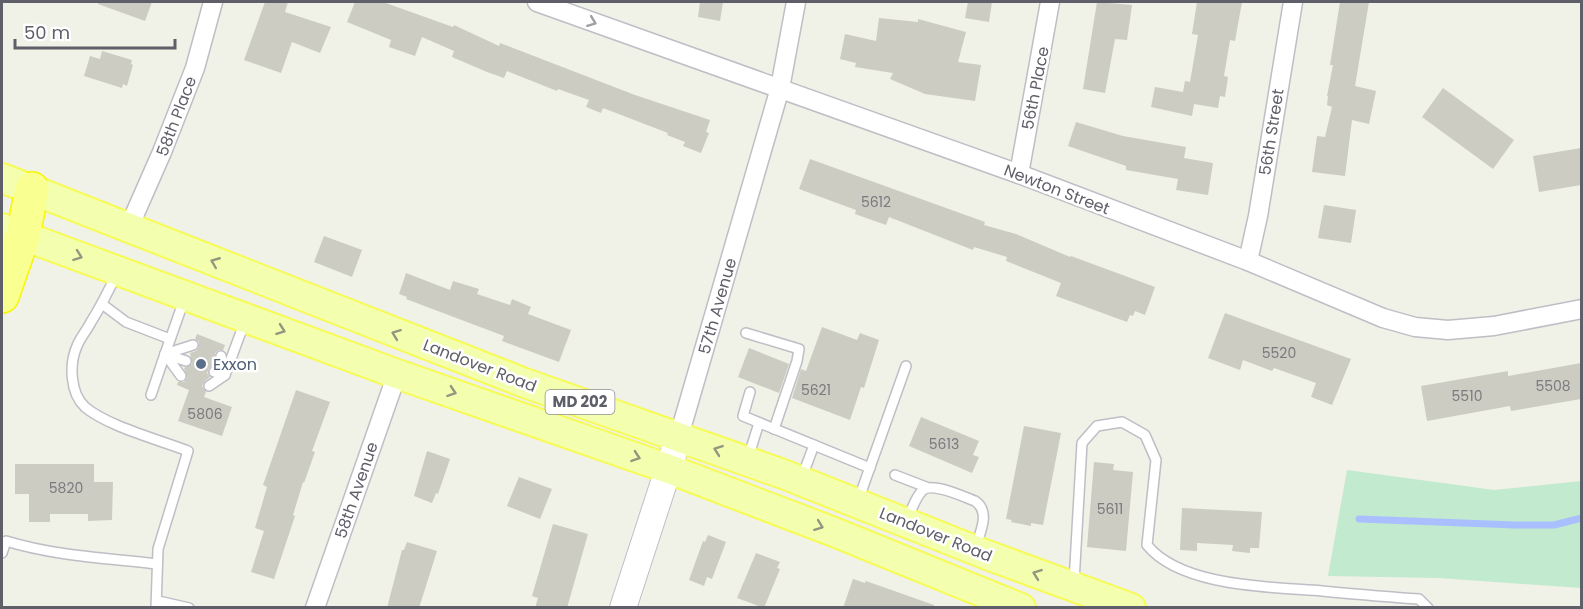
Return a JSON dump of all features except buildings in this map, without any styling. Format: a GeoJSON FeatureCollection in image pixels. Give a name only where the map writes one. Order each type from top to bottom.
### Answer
{"type":"FeatureCollection","features":[{"type":"Feature","properties":{"kind":"highway"},"geometry":{"type":"LineString","coordinates":[[2,296],[9,228],[32,189]]}},
{"type":"Feature","properties":{"kind":"main road","name":"Landover Road"},"geometry":{"type":"LineString","coordinates":[[2,178],[522,382],[801,481],[975,550],[1131,608]]}},
{"type":"Feature","properties":{"kind":"main road","name":"Landover Road"},"geometry":{"type":"LineString","coordinates":[[9,228],[118,271],[397,374],[669,469],[1022,608]]}},
{"type":"Feature","properties":{"kind":"street","name":"58th Place"},"geometry":{"type":"LineString","coordinates":[[129,227],[195,68],[213,2]]}},
{"type":"Feature","properties":{"kind":"street","name":"Newton Street"},"geometry":{"type":"LineString","coordinates":[[537,2],[1019,174],[1248,261],[1383,318],[1415,327],[1448,330],[1494,326],[1581,309]]}},
{"type":"Feature","properties":{"kind":"street","name":"57th Avenue"},"geometry":{"type":"LineString","coordinates":[[623,608],[679,436],[780,88],[796,2]]}},
{"type":"Feature","properties":{"kind":"street","name":"56th Place"},"geometry":{"type":"LineString","coordinates":[[1019,174],[1050,2]]}},
{"type":"Feature","properties":{"kind":"street","name":"56th Street"},"geometry":{"type":"LineString","coordinates":[[1248,261],[1293,2]]}},
{"type":"Feature","properties":{"kind":"street","name":"58th Avenue"},"geometry":{"type":"LineString","coordinates":[[315,608],[397,374]]}},
{"type":"Feature","properties":{"kind":"lane"},"geometry":{"type":"LineString","coordinates":[[118,271],[77,346],[72,362],[76,394],[84,406],[100,418],[188,451],[158,549],[157,604],[189,608]]}},
{"type":"Feature","properties":{"kind":"lane"},"geometry":{"type":"LineString","coordinates":[[152,395],[185,295]]}},
{"type":"Feature","properties":{"kind":"lane"},"geometry":{"type":"LineString","coordinates":[[102,303],[126,322],[170,339]]}},
{"type":"Feature","properties":{"kind":"lane"},"geometry":{"type":"LineString","coordinates":[[209,386],[225,375],[246,317]]}},
{"type":"Feature","properties":{"kind":"lane"},"geometry":{"type":"LineString","coordinates":[[746,333],[799,349],[774,429]]}},
{"type":"Feature","properties":{"kind":"lane"},"geometry":{"type":"LineString","coordinates":[[165,354],[193,345]]}},
{"type":"Feature","properties":{"kind":"lane"},"geometry":{"type":"LineString","coordinates":[[165,354],[186,362]]}},
{"type":"Feature","properties":{"kind":"lane"},"geometry":{"type":"LineString","coordinates":[[165,354],[181,376]]}},
{"type":"Feature","properties":{"kind":"lane"},"geometry":{"type":"LineString","coordinates":[[221,356],[225,375]]}},
{"type":"Feature","properties":{"kind":"lane"},"geometry":{"type":"LineString","coordinates":[[857,503],[906,366]]}},
{"type":"Feature","properties":{"kind":"lane"},"geometry":{"type":"LineString","coordinates":[[214,372],[225,375]]}},
{"type":"Feature","properties":{"kind":"lane"},"geometry":{"type":"LineString","coordinates":[[750,392],[743,416],[870,468]]}},
{"type":"Feature","properties":{"kind":"lane"},"geometry":{"type":"LineString","coordinates":[[1073,587],[1082,443],[1097,426],[1122,422],[1145,435],[1156,460],[1147,545],[1158,558],[1195,575],[1244,585],[1419,599],[1428,608]]}},
{"type":"Feature","properties":{"kind":"lane"},"geometry":{"type":"LineString","coordinates":[[747,461],[759,423]]}},
{"type":"Feature","properties":{"kind":"lane"},"geometry":{"type":"LineString","coordinates":[[801,481],[814,445]]}},
{"type":"Feature","properties":{"kind":"lane"},"geometry":{"type":"LineString","coordinates":[[895,475],[926,487],[936,487],[981,505],[985,515],[975,550]]}},
{"type":"Feature","properties":{"kind":"lane"},"geometry":{"type":"LineString","coordinates":[[906,522],[921,491],[926,487]]}},
{"type":"Feature","properties":{"kind":"lane"},"geometry":{"type":"LineString","coordinates":[[2,553],[6,541],[31,549],[157,564]]}},
{"type":"Feature","properties":{"kind":"green space"},"geometry":{"type":"Polygon","coordinates":[[[1347,470],[1494,490],[1581,481],[1581,588],[1439,578],[1328,576],[1347,470]]]}},
{"type":"Feature","properties":{"kind":"waterway"},"geometry":{"type":"LineString","coordinates":[[1359,519],[1554,525],[1582,518]]}},
{"type":"Feature","properties":{"kind":"place","name":"Exxon"},"geometry":{"type":"Point","coordinates":[201,364]}}]}
